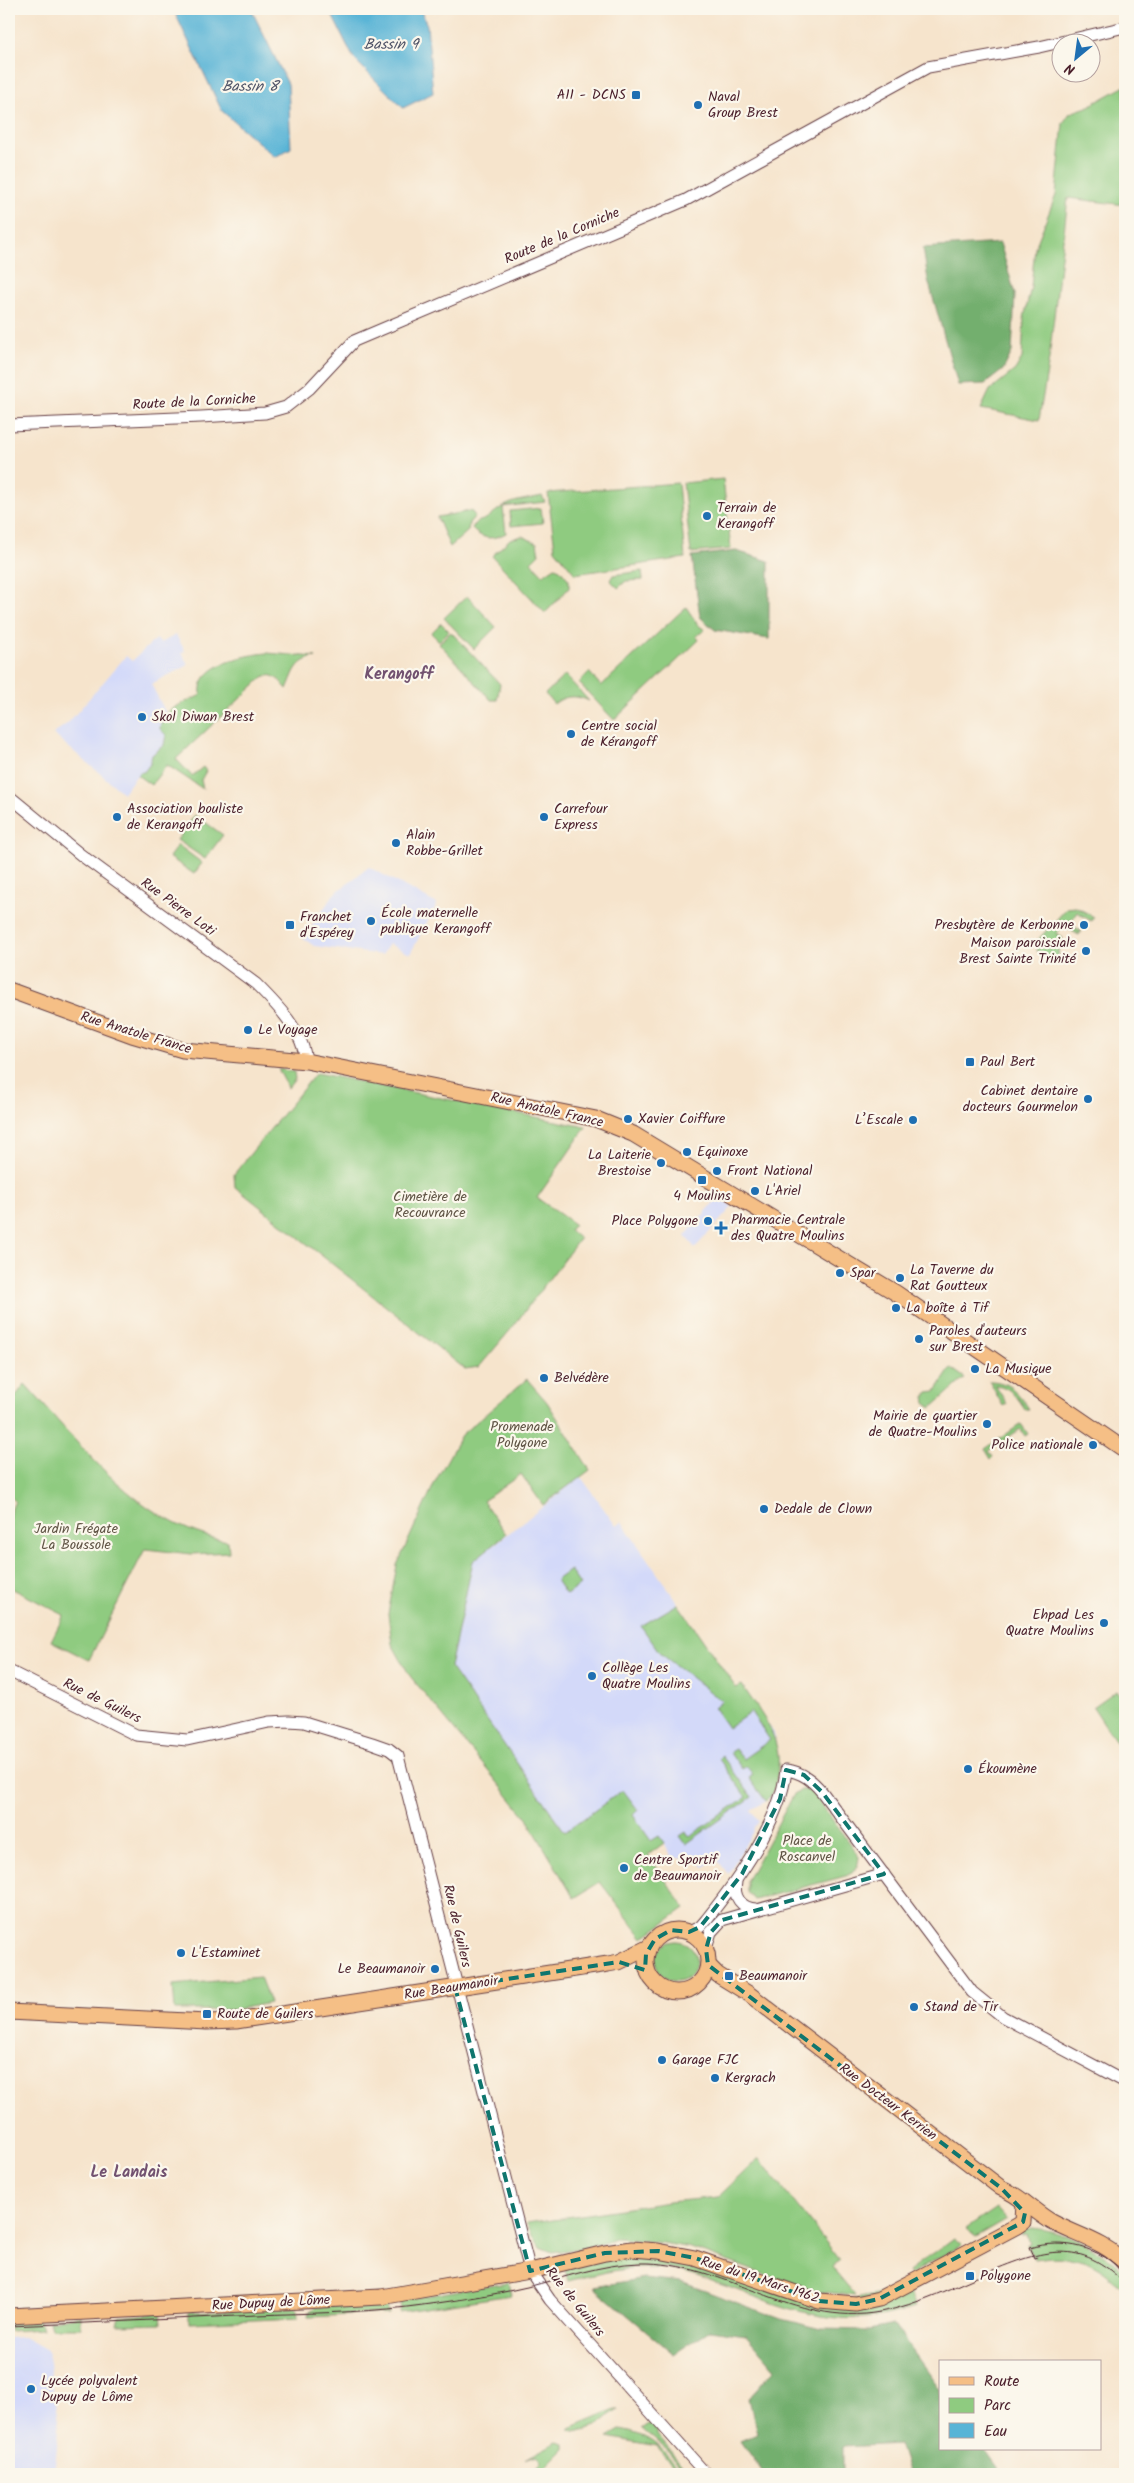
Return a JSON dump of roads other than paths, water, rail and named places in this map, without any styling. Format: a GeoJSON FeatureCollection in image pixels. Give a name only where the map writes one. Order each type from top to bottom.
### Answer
{"type":"FeatureCollection","features":[{"type":"Feature","properties":{"kind":"main road","name":"Rue Anatole France"},"geometry":{"type":"LineString","coordinates":[[9,990],[132,1035],[183,1050],[306,1061],[596,1119],[633,1134],[896,1293],[1125,1450]]}},
{"type":"Feature","properties":{"kind":"main road"},"geometry":{"type":"LineString","coordinates":[[671,1930],[689,1932],[696,1936],[706,1950],[708,1965],[702,1979],[697,1984],[688,1990],[672,1992],[657,1985],[647,1971],[646,1963],[649,1946],[662,1934],[671,1930]]}},
{"type":"Feature","properties":{"kind":"main road","name":"Rue Beaumanoir"},"geometry":{"type":"LineString","coordinates":[[619,1962],[649,1946]]}},
{"type":"Feature","properties":{"kind":"main road","name":"Rue Beaumanoir"},"geometry":{"type":"LineString","coordinates":[[9,2012],[207,2022],[282,2015],[619,1962],[632,1963],[647,1971]]}},
{"type":"Feature","properties":{"kind":"main road","name":"Rue Docteur Kerrien"},"geometry":{"type":"LineString","coordinates":[[708,1965],[718,1975],[749,1994],[776,2017],[1001,2188],[1005,2197],[1024,2212]]}},
{"type":"Feature","properties":{"kind":"main road","name":"Rue Docteur Kerrien"},"geometry":{"type":"LineString","coordinates":[[697,1984],[724,1987],[776,2017]]}},
{"type":"Feature","properties":{"kind":"main road"},"geometry":{"type":"LineString","coordinates":[[1024,2212],[1042,2225],[1088,2239]]}},
{"type":"Feature","properties":{"kind":"main road"},"geometry":{"type":"LineString","coordinates":[[1024,2212],[1051,2221],[1110,2250],[1125,2264]]}},
{"type":"Feature","properties":{"kind":"main road","name":"Rue du 19 Mars 1962"},"geometry":{"type":"LineString","coordinates":[[530,2272],[604,2253],[632,2249],[658,2250],[695,2258],[820,2301],[856,2304],[879,2299],[1024,2212]]}},
{"type":"Feature","properties":{"kind":"main road","name":"Rue Dupuy de Lôme"},"geometry":{"type":"LineString","coordinates":[[9,2316],[381,2298],[530,2272]]}},
{"type":"Feature","properties":{"kind":"street","name":"Route de la Corniche"},"geometry":{"type":"LineString","coordinates":[[9,425],[265,413],[286,407],[309,389],[354,341],[686,200],[928,67],[1039,47],[1125,26]]}},
{"type":"Feature","properties":{"kind":"street","name":"Rue Pierre Loti"},"geometry":{"type":"LineString","coordinates":[[9,796],[80,855],[256,984],[270,998],[303,1042],[306,1061]]}},
{"type":"Feature","properties":{"kind":"street","name":"Rue de Guilers"},"geometry":{"type":"LineString","coordinates":[[9,1671],[136,1735],[187,1740],[269,1722],[289,1720],[322,1727],[389,1749],[398,1756],[434,1895],[455,1987],[530,2272],[550,2300],[706,2474]]}},
{"type":"Feature","properties":{"kind":"street"},"geometry":{"type":"LineString","coordinates":[[689,1932],[700,1926],[736,1882],[780,1799],[786,1770],[796,1771],[813,1781],[972,1992],[986,2006],[1125,2082]]}},
{"type":"Feature","properties":{"kind":"street"},"geometry":{"type":"LineString","coordinates":[[706,1950],[711,1932],[722,1920],[884,1874]]}},
{"type":"Feature","properties":{"kind":"street"},"geometry":{"type":"LineString","coordinates":[[736,1882],[736,1896],[744,1906],[757,1910],[763,1908]]}},
{"type":"Feature","properties":{"kind":"water","name":"Bassin 8"},"geometry":{"type":"Polygon","coordinates":[[[173,9],[251,9],[288,84],[291,148],[275,157],[222,111],[173,9]]]}},
{"type":"Feature","properties":{"kind":"water","name":"Bassin 9"},"geometry":{"type":"Polygon","coordinates":[[[329,9],[420,9],[427,25],[433,93],[403,108],[354,59],[329,9]]]}},
{"type":"Feature","properties":{"kind":"tram line"},"geometry":{"type":"LineString","coordinates":[[1037,2258],[1034,2259],[1029,2248],[1056,2244],[1081,2247],[1104,2257],[1125,2273]]}},
{"type":"Feature","properties":{"kind":"tram line"},"geometry":{"type":"LineString","coordinates":[[9,2326],[388,2309],[482,2296],[611,2266],[640,2263],[671,2265],[701,2272],[788,2303],[818,2311],[848,2314],[880,2312],[908,2305],[1008,2264],[1026,2258],[1060,2252],[1077,2254],[1093,2259],[1109,2269],[1125,2284]]}},
{"type":"Feature","properties":{"kind":"place","name":"A11 - DCNS"},"geometry":{"type":"Point","coordinates":[636,95]}},
{"type":"Feature","properties":{"kind":"place","name":"Naval Group Brest"},"geometry":{"type":"Point","coordinates":[698,105]}},
{"type":"Feature","properties":{"kind":"place","name":"Terrain de Kerangoff"},"geometry":{"type":"Point","coordinates":[707,516]}},
{"type":"Feature","properties":{"kind":"place","name":"Skol Diwan Brest"},"geometry":{"type":"Point","coordinates":[142,717]}},
{"type":"Feature","properties":{"kind":"place","name":"Centre social de Kérangoff"},"geometry":{"type":"Point","coordinates":[571,734]}},
{"type":"Feature","properties":{"kind":"place","name":"Association bouliste de Kerangoff"},"geometry":{"type":"Point","coordinates":[117,817]}},
{"type":"Feature","properties":{"kind":"place","name":"Carrefour Express"},"geometry":{"type":"Point","coordinates":[544,817]}},
{"type":"Feature","properties":{"kind":"place","name":"Alain Robbe-Grillet"},"geometry":{"type":"Point","coordinates":[396,843]}},
{"type":"Feature","properties":{"kind":"place","name":"École maternelle publique Kerangoff"},"geometry":{"type":"Point","coordinates":[371,921]}},
{"type":"Feature","properties":{"kind":"place","name":"Franchet d'Espérey"},"geometry":{"type":"Point","coordinates":[290,925]}},
{"type":"Feature","properties":{"kind":"place","name":"Presbytère de Kerbonne"},"geometry":{"type":"Point","coordinates":[1084,925]}},
{"type":"Feature","properties":{"kind":"place","name":"Maison paroissiale Brest Sainte Trinité"},"geometry":{"type":"Point","coordinates":[1086,951]}},
{"type":"Feature","properties":{"kind":"place","name":"Le Voyage"},"geometry":{"type":"Point","coordinates":[248,1030]}},
{"type":"Feature","properties":{"kind":"place","name":"Paul Bert"},"geometry":{"type":"Point","coordinates":[970,1062]}},
{"type":"Feature","properties":{"kind":"place","name":"Cabinet dentaire docteurs Gourmelon"},"geometry":{"type":"Point","coordinates":[1088,1099]}},
{"type":"Feature","properties":{"kind":"place","name":"Xavier Coiffure"},"geometry":{"type":"Point","coordinates":[628,1119]}},
{"type":"Feature","properties":{"kind":"place","name":"L’Escale"},"geometry":{"type":"Point","coordinates":[913,1120]}},
{"type":"Feature","properties":{"kind":"place","name":"Equinoxe"},"geometry":{"type":"Point","coordinates":[687,1152]}},
{"type":"Feature","properties":{"kind":"place","name":"La Laiterie Brestoise"},"geometry":{"type":"Point","coordinates":[661,1163]}},
{"type":"Feature","properties":{"kind":"place","name":"Front National"},"geometry":{"type":"Point","coordinates":[717,1171]}},
{"type":"Feature","properties":{"kind":"place","name":"4 Moulins"},"geometry":{"type":"Point","coordinates":[702,1180]}},
{"type":"Feature","properties":{"kind":"place","name":"L'Ariel"},"geometry":{"type":"Point","coordinates":[755,1191]}},
{"type":"Feature","properties":{"kind":"place","name":"Place Polygone"},"geometry":{"type":"Point","coordinates":[708,1221]}},
{"type":"Feature","properties":{"kind":"place","name":"Pharmacie Centrale des Quatre Moulins"},"geometry":{"type":"Point","coordinates":[721,1228]}},
{"type":"Feature","properties":{"kind":"place","name":"Spar"},"geometry":{"type":"Point","coordinates":[840,1273]}},
{"type":"Feature","properties":{"kind":"place","name":"La Taverne du Rat Goutteux"},"geometry":{"type":"Point","coordinates":[900,1278]}},
{"type":"Feature","properties":{"kind":"place","name":"La boîte à Tif"},"geometry":{"type":"Point","coordinates":[896,1308]}},
{"type":"Feature","properties":{"kind":"place","name":"Paroles d'auteurs sur Brest"},"geometry":{"type":"Point","coordinates":[919,1339]}},
{"type":"Feature","properties":{"kind":"place","name":"La Musique"},"geometry":{"type":"Point","coordinates":[975,1369]}},
{"type":"Feature","properties":{"kind":"place","name":"Belvédère"},"geometry":{"type":"Point","coordinates":[544,1378]}},
{"type":"Feature","properties":{"kind":"place","name":"Mairie de quartier de Quatre-Moulins"},"geometry":{"type":"Point","coordinates":[987,1424]}},
{"type":"Feature","properties":{"kind":"place","name":"Police nationale"},"geometry":{"type":"Point","coordinates":[1093,1445]}},
{"type":"Feature","properties":{"kind":"place","name":"Dedale de Clown"},"geometry":{"type":"Point","coordinates":[764,1509]}},
{"type":"Feature","properties":{"kind":"place","name":"Ehpad Les Quatre Moulins"},"geometry":{"type":"Point","coordinates":[1104,1623]}},
{"type":"Feature","properties":{"kind":"place","name":"Collège Les Quatre Moulins"},"geometry":{"type":"Point","coordinates":[592,1676]}},
{"type":"Feature","properties":{"kind":"place","name":"Ékoumène"},"geometry":{"type":"Point","coordinates":[968,1769]}},
{"type":"Feature","properties":{"kind":"place","name":"Centre Sportif de Beaumanoir"},"geometry":{"type":"Point","coordinates":[624,1868]}},
{"type":"Feature","properties":{"kind":"place","name":"L'Estaminet"},"geometry":{"type":"Point","coordinates":[181,1953]}},
{"type":"Feature","properties":{"kind":"place","name":"Le Beaumanoir"},"geometry":{"type":"Point","coordinates":[435,1969]}},
{"type":"Feature","properties":{"kind":"place","name":"Beaumanoir"},"geometry":{"type":"Point","coordinates":[729,1976]}},
{"type":"Feature","properties":{"kind":"place","name":"Stand de Tir"},"geometry":{"type":"Point","coordinates":[914,2007]}},
{"type":"Feature","properties":{"kind":"place","name":"Route de Guilers"},"geometry":{"type":"Point","coordinates":[207,2014]}},
{"type":"Feature","properties":{"kind":"place","name":"Garage FJC"},"geometry":{"type":"Point","coordinates":[662,2060]}},
{"type":"Feature","properties":{"kind":"place","name":"Kergrach"},"geometry":{"type":"Point","coordinates":[715,2078]}},
{"type":"Feature","properties":{"kind":"place","name":"Polygone"},"geometry":{"type":"Point","coordinates":[970,2276]}},
{"type":"Feature","properties":{"kind":"place","name":"Lycée polyvalent Dupuy de Lôme"},"geometry":{"type":"Point","coordinates":[31,2389]}},
{"type":"Feature","properties":{"kind":"district","name":"Kerangoff"},"geometry":{"type":"Point","coordinates":[399,674]}},
{"type":"Feature","properties":{"kind":"district","name":"Le Landais"},"geometry":{"type":"Point","coordinates":[129,2172]}},
{"type":"Feature","properties":{"kind":"park label","name":"Cimetière de Recouvrance"},"geometry":{"type":"Point","coordinates":[430,1206]}},
{"type":"Feature","properties":{"kind":"park label","name":"Promenade Polygone"},"geometry":{"type":"Point","coordinates":[522,1435]}},
{"type":"Feature","properties":{"kind":"park label","name":"Jardin Frégate La Boussole"},"geometry":{"type":"Point","coordinates":[76,1538]}},
{"type":"Feature","properties":{"kind":"park label","name":"Place de Roscanvel"},"geometry":{"type":"Point","coordinates":[807,1849]}}]}
